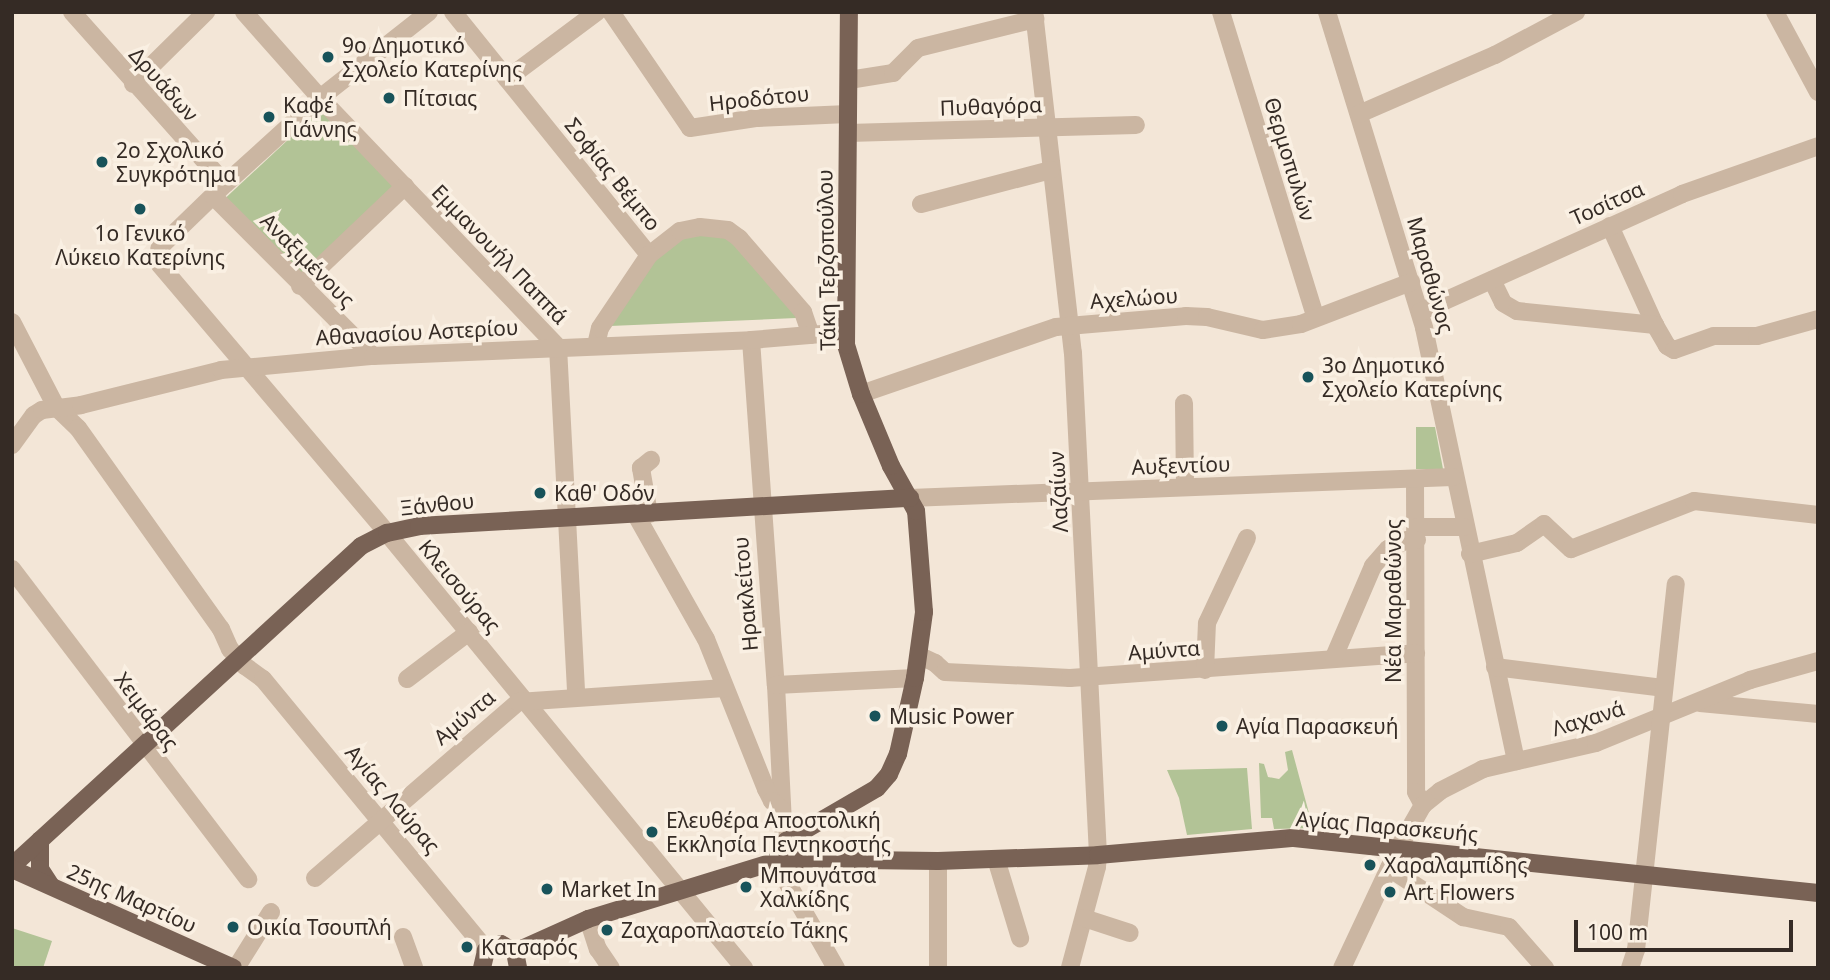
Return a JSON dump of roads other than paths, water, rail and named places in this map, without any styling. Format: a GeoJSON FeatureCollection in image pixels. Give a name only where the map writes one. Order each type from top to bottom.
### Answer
{"type":"FeatureCollection","features":[{"type":"Feature","properties":{"kind":"main road","name":"Τάκη Τερζοπούλου"},"geometry":{"type":"LineString","coordinates":[[516,960],[588,919],[784,851],[884,782],[898,754],[920,656],[924,612],[919,523],[910,498],[897,479],[846,351],[849,12]]}},
{"type":"Feature","properties":{"kind":"main road","name":"Ξάνθου"},"geometry":{"type":"LineString","coordinates":[[12,867],[361,546],[387,533],[419,526],[910,498]]}},
{"type":"Feature","properties":{"kind":"main road","name":"Αγίας Παρασκευής"},"geometry":{"type":"LineString","coordinates":[[784,851],[938,861],[1098,855],[1294,838],[1818,893]]}},
{"type":"Feature","properties":{"kind":"main road"},"geometry":{"type":"LineString","coordinates":[[40,840],[40,869],[51,886]]}},
{"type":"Feature","properties":{"kind":"main road","name":"25ης Μαρτίου"},"geometry":{"type":"LineString","coordinates":[[12,867],[227,966]]}},
{"type":"Feature","properties":{"kind":"main road"},"geometry":{"type":"LineString","coordinates":[[484,959],[501,944],[516,960]]}},
{"type":"Feature","properties":{"kind":"street","name":"Δρυάδων"},"geometry":{"type":"LineString","coordinates":[[72,12],[219,190]]}},
{"type":"Feature","properties":{"kind":"street"},"geometry":{"type":"LineString","coordinates":[[133,84],[206,12]]}},
{"type":"Feature","properties":{"kind":"street","name":"Εμμανουήλ Παππά"},"geometry":{"type":"LineString","coordinates":[[244,12],[320,98],[558,347],[576,696]]}},
{"type":"Feature","properties":{"kind":"street"},"geometry":{"type":"LineString","coordinates":[[219,190],[320,98],[429,12]]}},
{"type":"Feature","properties":{"kind":"street","name":"Σοφίας Βέμπο"},"geometry":{"type":"LineString","coordinates":[[453,12],[649,255],[680,231],[700,227],[728,230],[739,238],[803,312],[811,335]]}},
{"type":"Feature","properties":{"kind":"street"},"geometry":{"type":"LineString","coordinates":[[507,79],[597,12]]}},
{"type":"Feature","properties":{"kind":"street","name":"Ηροδότου"},"geometry":{"type":"LineString","coordinates":[[611,12],[690,128],[757,118],[848,114]]}},
{"type":"Feature","properties":{"kind":"street","name":"Θερμοπυλών"},"geometry":{"type":"LineString","coordinates":[[1221,12],[1316,318]]}},
{"type":"Feature","properties":{"kind":"street","name":"Μαραθώνος"},"geometry":{"type":"LineString","coordinates":[[1327,12],[1420,312],[1453,477],[1516,761]]}},
{"type":"Feature","properties":{"kind":"street"},"geometry":{"type":"LineString","coordinates":[[1359,114],[1495,55],[1576,12]]}},
{"type":"Feature","properties":{"kind":"street"},"geometry":{"type":"LineString","coordinates":[[1775,12],[1818,92]]}},
{"type":"Feature","properties":{"kind":"street"},"geometry":{"type":"LineString","coordinates":[[849,80],[893,73],[918,48],[1034,16]]}},
{"type":"Feature","properties":{"kind":"street","name":"Λαζαίων"},"geometry":{"type":"LineString","coordinates":[[1034,16],[1071,326],[1098,855],[1070,968]]}},
{"type":"Feature","properties":{"kind":"street","name":"Πυθαγόρα"},"geometry":{"type":"LineString","coordinates":[[848,133],[1136,125]]}},
{"type":"Feature","properties":{"kind":"street","name":"Τοσίτσα"},"geometry":{"type":"LineString","coordinates":[[1420,312],[1682,194],[1818,146]]}},
{"type":"Feature","properties":{"kind":"street"},"geometry":{"type":"LineString","coordinates":[[921,204],[1051,170]]}},
{"type":"Feature","properties":{"kind":"street"},"geometry":{"type":"LineString","coordinates":[[300,286],[405,186]]}},
{"type":"Feature","properties":{"kind":"street","name":"Κλεισούρας"},"geometry":{"type":"LineString","coordinates":[[219,190],[160,247],[160,265],[387,533],[744,968]]}},
{"type":"Feature","properties":{"kind":"street","name":"Αναξιμένους"},"geometry":{"type":"LineString","coordinates":[[219,190],[300,286],[373,356]]}},
{"type":"Feature","properties":{"kind":"street"},"geometry":{"type":"LineString","coordinates":[[1610,226],[1667,346],[1679,349],[1714,336],[1757,336],[1818,320]]}},
{"type":"Feature","properties":{"kind":"street"},"geometry":{"type":"LineString","coordinates":[[596,345],[600,328],[649,255]]}},
{"type":"Feature","properties":{"kind":"street"},"geometry":{"type":"LineString","coordinates":[[1492,280],[1503,303],[1517,311],[1655,325]]}},
{"type":"Feature","properties":{"kind":"street","name":"Αχελώου"},"geometry":{"type":"LineString","coordinates":[[861,394],[1056,327],[1186,316],[1263,330],[1316,318],[1411,282]]}},
{"type":"Feature","properties":{"kind":"street","name":"Αγίας Λαύρας"},"geometry":{"type":"LineString","coordinates":[[12,322],[56,407],[78,428],[221,629],[380,820],[484,959]]}},
{"type":"Feature","properties":{"kind":"street","name":"Αθανασίου Αστερίου"},"geometry":{"type":"LineString","coordinates":[[12,445],[34,415],[56,407],[81,405],[220,370],[373,356],[751,340],[846,332]]}},
{"type":"Feature","properties":{"kind":"street","name":"Ηρακλείτου"},"geometry":{"type":"LineString","coordinates":[[751,340],[776,685],[783,872],[836,968]]}},
{"type":"Feature","properties":{"kind":"street"},"geometry":{"type":"LineString","coordinates":[[1184,403],[1185,487]]}},
{"type":"Feature","properties":{"kind":"street"},"geometry":{"type":"LineString","coordinates":[[78,428],[81,405]]}},
{"type":"Feature","properties":{"kind":"street"},"geometry":{"type":"LineString","coordinates":[[651,460],[641,468],[642,514],[706,639],[772,802],[782,810]]}},
{"type":"Feature","properties":{"kind":"street","name":"Αυξεντίου"},"geometry":{"type":"LineString","coordinates":[[910,498],[1453,477]]}},
{"type":"Feature","properties":{"kind":"street","name":"Νέα Μαραθώνος"},"geometry":{"type":"LineString","coordinates":[[1415,479],[1416,792],[1423,806]]}},
{"type":"Feature","properties":{"kind":"street"},"geometry":{"type":"LineString","coordinates":[[1470,554],[1517,543],[1547,524],[1571,549],[1694,501],[1818,514]]}},
{"type":"Feature","properties":{"kind":"street"},"geometry":{"type":"LineString","coordinates":[[1334,657],[1373,566],[1388,549],[1417,534],[1464,527]]}},
{"type":"Feature","properties":{"kind":"street"},"geometry":{"type":"LineString","coordinates":[[1205,670],[1207,623],[1247,538]]}},
{"type":"Feature","properties":{"kind":"street","name":"Χειμάρας"},"geometry":{"type":"LineString","coordinates":[[12,569],[143,744],[248,878]]}},
{"type":"Feature","properties":{"kind":"street"},"geometry":{"type":"LineString","coordinates":[[1630,968],[1636,950],[1676,584]]}},
{"type":"Feature","properties":{"kind":"street"},"geometry":{"type":"LineString","coordinates":[[407,679],[469,632]]}},
{"type":"Feature","properties":{"kind":"street","name":"Αμύντα"},"geometry":{"type":"LineString","coordinates":[[920,656],[935,663],[945,672],[1087,678],[1334,657],[1416,653]]}},
{"type":"Feature","properties":{"kind":"street","name":"Λαχανά"},"geometry":{"type":"LineString","coordinates":[[1342,968],[1398,849],[1423,806],[1464,778],[1516,761],[1596,743],[1750,680],[1818,660]]}},
{"type":"Feature","properties":{"kind":"street"},"geometry":{"type":"LineString","coordinates":[[1495,667],[1663,688]]}},
{"type":"Feature","properties":{"kind":"street"},"geometry":{"type":"LineString","coordinates":[[776,685],[915,678]]}},
{"type":"Feature","properties":{"kind":"street","name":"Αμύντα"},"geometry":{"type":"LineString","coordinates":[[315,878],[506,710],[525,700],[725,688]]}},
{"type":"Feature","properties":{"kind":"street"},"geometry":{"type":"LineString","coordinates":[[1696,703],[1818,714]]}},
{"type":"Feature","properties":{"kind":"street"},"geometry":{"type":"LineString","coordinates":[[996,859],[1020,938]]}},
{"type":"Feature","properties":{"kind":"street"},"geometry":{"type":"LineString","coordinates":[[938,861],[938,968]]}},
{"type":"Feature","properties":{"kind":"street"},"geometry":{"type":"LineString","coordinates":[[1389,868],[1464,916],[1509,927],[1540,962]]}},
{"type":"Feature","properties":{"kind":"street"},"geometry":{"type":"LineString","coordinates":[[227,966],[271,912]]}},
{"type":"Feature","properties":{"kind":"street"},"geometry":{"type":"LineString","coordinates":[[1084,918],[1130,933]]}},
{"type":"Feature","properties":{"kind":"street"},"geometry":{"type":"LineString","coordinates":[[588,919],[598,948],[611,968]]}},
{"type":"Feature","properties":{"kind":"street"},"geometry":{"type":"LineString","coordinates":[[403,937],[414,968]]}},
{"type":"Feature","properties":{"kind":"place","name":"9ο Δημοτικό Σχολείο Κατερίνης"},"geometry":{"type":"Point","coordinates":[328,57]}},
{"type":"Feature","properties":{"kind":"place","name":"Πίτσιας"},"geometry":{"type":"Point","coordinates":[389,98]}},
{"type":"Feature","properties":{"kind":"place","name":"Καφέ Γιάννης"},"geometry":{"type":"Point","coordinates":[269,117]}},
{"type":"Feature","properties":{"kind":"place","name":"2ο Σχολικό Συγκρότημα"},"geometry":{"type":"Point","coordinates":[102,162]}},
{"type":"Feature","properties":{"kind":"place","name":"1ο Γενικό Λύκειο Κατερίνης"},"geometry":{"type":"Point","coordinates":[140,209]}},
{"type":"Feature","properties":{"kind":"place","name":"3ο Δημοτικό Σχολείο Κατερίνης"},"geometry":{"type":"Point","coordinates":[1308,377]}},
{"type":"Feature","properties":{"kind":"place","name":"Καθ' Οδόν"},"geometry":{"type":"Point","coordinates":[540,493]}},
{"type":"Feature","properties":{"kind":"place","name":"Music Power"},"geometry":{"type":"Point","coordinates":[875,716]}},
{"type":"Feature","properties":{"kind":"place","name":"Αγία Παρασκευή"},"geometry":{"type":"Point","coordinates":[1222,726]}},
{"type":"Feature","properties":{"kind":"place","name":"Ελευθέρα Αποστολική Εκκλησία Πεντηκοστής"},"geometry":{"type":"Point","coordinates":[652,832]}},
{"type":"Feature","properties":{"kind":"place","name":"Χαραλαμπίδης"},"geometry":{"type":"Point","coordinates":[1370,865]}},
{"type":"Feature","properties":{"kind":"place","name":"Μπουγάτσα Χαλκίδης"},"geometry":{"type":"Point","coordinates":[746,887]}},
{"type":"Feature","properties":{"kind":"place","name":"Market In"},"geometry":{"type":"Point","coordinates":[547,889]}},
{"type":"Feature","properties":{"kind":"place","name":"Art Flowers"},"geometry":{"type":"Point","coordinates":[1390,892]}},
{"type":"Feature","properties":{"kind":"place","name":"Οικία Τσουπλή"},"geometry":{"type":"Point","coordinates":[233,927]}},
{"type":"Feature","properties":{"kind":"place","name":"Ζαχαροπλαστείο Τάκης"},"geometry":{"type":"Point","coordinates":[607,930]}},
{"type":"Feature","properties":{"kind":"place","name":"Κατσαρός"},"geometry":{"type":"Point","coordinates":[467,947]}}]}
